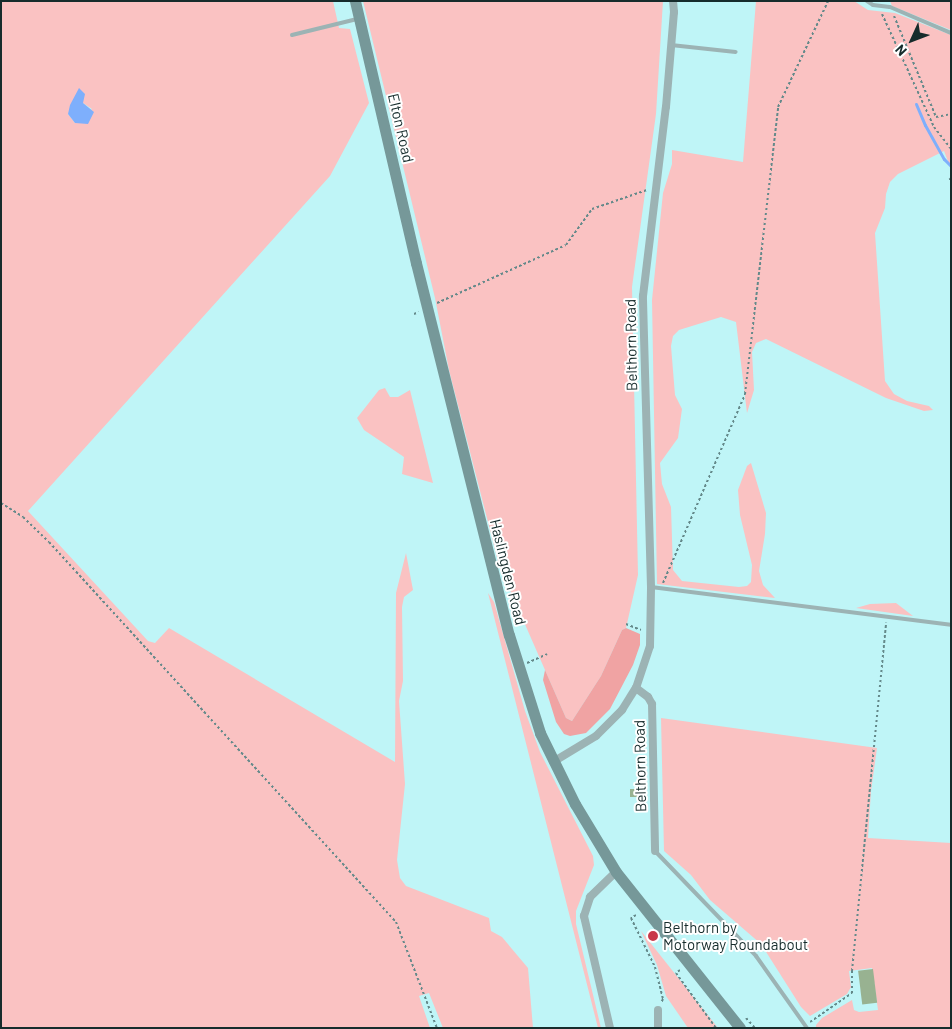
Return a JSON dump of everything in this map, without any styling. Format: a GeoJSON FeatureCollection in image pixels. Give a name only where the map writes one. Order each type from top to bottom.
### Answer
{"type":"FeatureCollection","features":[{"type":"Feature","properties":{"kind":"main road","name":"Elton Road"},"geometry":{"type":"LineString","coordinates":[[355,1],[416,263]]}},
{"type":"Feature","properties":{"kind":"main road","name":"Haslingden Road"},"geometry":{"type":"LineString","coordinates":[[416,263],[518,667],[540,733],[594,838],[616,872],[740,1028]]}},
{"type":"Feature","properties":{"kind":"street","name":"Belthorn Road"},"geometry":{"type":"LineString","coordinates":[[554,762],[596,736],[622,710],[636,688],[647,658],[651,632],[651,586],[643,296],[657,186],[671,45],[674,12],[672,1]]}},
{"type":"Feature","properties":{"kind":"street","name":"Belthorn Road"},"geometry":{"type":"LineString","coordinates":[[636,688],[648,697],[652,704],[655,850]]}},
{"type":"Feature","properties":{"kind":"street"},"geometry":{"type":"LineString","coordinates":[[610,1028],[584,916],[590,897],[616,872]]}},
{"type":"Feature","properties":{"kind":"street"},"geometry":{"type":"LineString","coordinates":[[658,1010],[658,1028]]}},
{"type":"Feature","properties":{"kind":"lane"},"geometry":{"type":"LineString","coordinates":[[867,1],[873,5],[890,6],[951,33]]}},
{"type":"Feature","properties":{"kind":"lane"},"geometry":{"type":"LineString","coordinates":[[292,35],[359,19]]}},
{"type":"Feature","properties":{"kind":"lane"},"geometry":{"type":"LineString","coordinates":[[671,45],[736,52]]}},
{"type":"Feature","properties":{"kind":"lane"},"geometry":{"type":"LineString","coordinates":[[651,586],[951,626]]}},
{"type":"Feature","properties":{"kind":"lane"},"geometry":{"type":"LineString","coordinates":[[655,850],[756,956],[806,1026]]}},
{"type":"Feature","properties":{"kind":"path"},"geometry":{"type":"LineString","coordinates":[[661,587],[745,394],[778,107],[828,1]]}},
{"type":"Feature","properties":{"kind":"path"},"geometry":{"type":"LineString","coordinates":[[882,5],[882,16],[911,73],[929,115],[951,149]]}},
{"type":"Feature","properties":{"kind":"path"},"geometry":{"type":"LineString","coordinates":[[890,6],[936,117],[951,114]]}},
{"type":"Feature","properties":{"kind":"path"},"geometry":{"type":"LineString","coordinates":[[427,308],[566,246],[592,208],[657,186]]}},
{"type":"Feature","properties":{"kind":"path"},"geometry":{"type":"LineString","coordinates":[[1,503],[23,517],[49,542],[396,922],[437,1028]]}},
{"type":"Feature","properties":{"kind":"path"},"geometry":{"type":"LineString","coordinates":[[806,1026],[852,993],[852,971],[886,618]]}},
{"type":"Feature","properties":{"kind":"path"},"geometry":{"type":"LineString","coordinates":[[626,624],[651,632]]}},
{"type":"Feature","properties":{"kind":"path"},"geometry":{"type":"LineString","coordinates":[[518,667],[547,654]]}},
{"type":"Feature","properties":{"kind":"path"},"geometry":{"type":"LineString","coordinates":[[644,909],[631,918],[655,967],[663,999],[658,1010]]}},
{"type":"Feature","properties":{"kind":"path"},"geometry":{"type":"LineString","coordinates":[[688,964],[676,973],[716,1028]]}},
{"type":"Feature","properties":{"kind":"shaded area"},"geometry":{"type":"Polygon","coordinates":[[[1,1],[333,1],[339,28],[350,29],[369,103],[330,176],[28,511],[148,641],[155,643],[169,628],[395,762],[396,593],[406,553],[413,590],[404,597],[402,607],[403,681],[399,701],[405,784],[397,860],[400,878],[406,886],[489,918],[491,931],[502,937],[528,968],[533,1028],[443,1028],[429,993],[419,996],[430,1028],[1,1028],[1,1]],[[83,99],[68,114],[75,123],[92,109],[83,103],[83,99]]]}},
{"type":"Feature","properties":{"kind":"shaded area"},"geometry":{"type":"Polygon","coordinates":[[[363,1],[663,1],[656,114],[632,287],[638,575],[626,628],[622,630],[601,676],[572,721],[566,718],[499,565],[449,370],[435,298],[363,1]]]}},
{"type":"Feature","properties":{"kind":"shaded area"},"geometry":{"type":"Polygon","coordinates":[[[756,1],[854,1],[868,10],[895,13],[951,35],[951,169],[944,151],[898,174],[890,182],[886,194],[885,208],[875,233],[885,381],[894,394],[907,401],[929,406],[933,410],[924,411],[886,398],[766,339],[756,343],[752,352],[754,390],[747,413],[736,322],[721,317],[679,330],[673,336],[671,346],[675,395],[682,409],[678,438],[660,463],[662,484],[671,507],[673,570],[682,581],[739,587],[747,586],[751,582],[752,565],[740,515],[738,490],[747,466],[751,463],[766,513],[765,534],[759,571],[763,585],[775,598],[657,584],[652,300],[663,193],[672,164],[672,150],[743,162],[756,1]]]}},
{"type":"Feature","properties":{"kind":"shaded area"},"geometry":{"type":"Polygon","coordinates":[[[890,1],[951,1],[951,30],[892,6],[890,1]]]}},
{"type":"Feature","properties":{"kind":"shaded area"},"geometry":{"type":"Polygon","coordinates":[[[385,388],[390,397],[398,397],[410,390],[433,483],[402,474],[404,457],[364,430],[357,418],[379,390],[385,388]]]}},
{"type":"Feature","properties":{"kind":"shaded area"},"geometry":{"type":"Polygon","coordinates":[[[488,593],[494,602],[525,711],[540,752],[593,856],[594,865],[576,911],[576,924],[601,1028],[598,1028],[488,593]]]}},
{"type":"Feature","properties":{"kind":"shaded area"},"geometry":{"type":"Polygon","coordinates":[[[896,603],[913,616],[856,608],[870,604],[896,603]]]}},
{"type":"Feature","properties":{"kind":"shaded area"},"geometry":{"type":"Polygon","coordinates":[[[626,628],[640,634],[640,645],[633,665],[610,709],[586,733],[570,736],[564,734],[556,722],[543,680],[545,670],[566,718],[572,721],[601,676],[622,630],[626,628]]]}},
{"type":"Feature","properties":{"kind":"shaded area"},"geometry":{"type":"Polygon","coordinates":[[[661,718],[877,748],[871,791],[868,838],[951,843],[951,1028],[816,1028],[816,1025],[822,1018],[852,1000],[854,1010],[859,1012],[878,1010],[872,968],[849,971],[851,987],[847,994],[810,1016],[801,1007],[761,944],[710,900],[691,875],[664,851],[661,718]]]}},
{"type":"Feature","properties":{"kind":"shaded area"},"geometry":{"type":"Polygon","coordinates":[[[641,931],[718,1028],[688,1028],[666,996],[657,965],[641,931]]]}},
{"type":"Feature","properties":{"kind":"water"},"geometry":{"type":"Polygon","coordinates":[[[79,88],[85,94],[83,103],[94,112],[88,124],[75,123],[68,114],[70,105],[79,88]]]}},
{"type":"Feature","properties":{"kind":"building"},"geometry":{"type":"Polygon","coordinates":[[[630,789],[637,789],[637,797],[630,797],[630,789]]]}},
{"type":"Feature","properties":{"kind":"building"},"geometry":{"type":"Polygon","coordinates":[[[873,969],[877,1003],[862,1005],[858,971],[873,969]]]}},
{"type":"Feature","properties":{"kind":"waterway"},"geometry":{"type":"LineString","coordinates":[[916,104],[925,125],[944,159],[951,166]]}},
{"type":"Feature","properties":{"kind":"place","name":"Belthorn by Motorway Roundabout"},"geometry":{"type":"Point","coordinates":[653,936]}}]}
